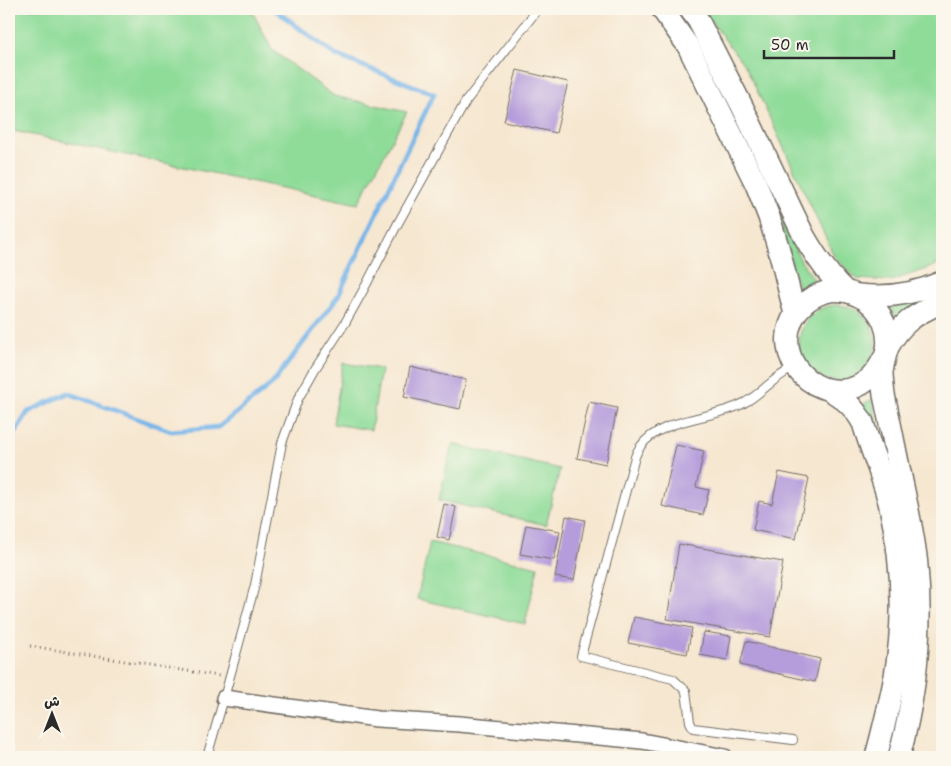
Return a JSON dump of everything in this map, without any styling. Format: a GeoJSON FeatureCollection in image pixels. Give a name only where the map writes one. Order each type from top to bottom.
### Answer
{"type":"FeatureCollection","features":[{"type":"Feature","properties":{"kind":"street"},"geometry":{"type":"LineString","coordinates":[[662,9],[688,46],[756,184],[779,250],[795,314]]}},
{"type":"Feature","properties":{"kind":"street"},"geometry":{"type":"LineString","coordinates":[[690,9],[698,20],[742,106],[814,254],[826,271],[852,293],[870,302],[884,323],[887,336],[882,372],[884,395],[912,532],[917,564],[919,597],[918,657],[915,685],[899,757]]}},
{"type":"Feature","properties":{"kind":"street"},"geometry":{"type":"LineString","coordinates":[[942,282],[896,296],[877,297],[830,291],[816,296],[804,303],[795,314],[789,326],[789,354],[794,366],[815,385],[828,389],[842,390],[856,387],[868,380],[878,370],[892,338],[909,320],[942,302]]}},
{"type":"Feature","properties":{"kind":"street"},"geometry":{"type":"LineString","coordinates":[[828,389],[850,404],[863,423],[888,501],[898,560],[900,590],[899,647],[890,702],[876,757]]}},
{"type":"Feature","properties":{"kind":"street"},"geometry":{"type":"LineString","coordinates":[[224,698],[377,719],[459,724],[642,741],[725,757]]}},
{"type":"Feature","properties":{"kind":"lane"},"geometry":{"type":"LineString","coordinates":[[207,757],[255,585],[282,443],[298,399],[345,323],[466,101],[538,9]]}},
{"type":"Feature","properties":{"kind":"lane"},"geometry":{"type":"LineString","coordinates":[[793,740],[693,728],[690,722],[686,691],[673,679],[581,656],[634,457],[640,446],[652,435],[670,425],[718,414],[744,403],[794,366]]}},
{"type":"Feature","properties":{"kind":"path"},"geometry":{"type":"LineString","coordinates":[[30,646],[230,678]]}},
{"type":"Feature","properties":{"kind":"green space"},"geometry":{"type":"Polygon","coordinates":[[[9,9],[251,9],[272,50],[334,96],[407,112],[358,204],[9,130],[9,9]]]}},
{"type":"Feature","properties":{"kind":"green space"},"geometry":{"type":"Polygon","coordinates":[[[702,9],[942,9],[942,262],[891,281],[857,279],[834,256],[747,69],[702,9]]]}},
{"type":"Feature","properties":{"kind":"green space"},"geometry":{"type":"Polygon","coordinates":[[[778,214],[801,261],[815,281],[814,284],[799,291],[778,214]]]}},
{"type":"Feature","properties":{"kind":"green space"},"geometry":{"type":"Polygon","coordinates":[[[933,295],[899,322],[891,308],[933,295]]]}},
{"type":"Feature","properties":{"kind":"green space"},"geometry":{"type":"Polygon","coordinates":[[[830,305],[844,305],[858,311],[869,322],[875,336],[872,358],[864,370],[844,381],[830,381],[816,375],[805,364],[799,350],[799,336],[805,322],[816,311],[830,305]]]}},
{"type":"Feature","properties":{"kind":"green space"},"geometry":{"type":"Polygon","coordinates":[[[343,363],[381,369],[371,430],[333,424],[343,363]]]}},
{"type":"Feature","properties":{"kind":"green space"},"geometry":{"type":"Polygon","coordinates":[[[872,399],[880,442],[869,419],[860,406],[872,399]]]}},
{"type":"Feature","properties":{"kind":"green space"},"geometry":{"type":"Polygon","coordinates":[[[452,444],[560,469],[546,525],[439,500],[452,444]]]}},
{"type":"Feature","properties":{"kind":"green space"},"geometry":{"type":"Polygon","coordinates":[[[430,542],[538,567],[525,624],[417,599],[430,542]]]}},
{"type":"Feature","properties":{"kind":"building"},"geometry":{"type":"Polygon","coordinates":[[[517,70],[568,82],[556,133],[504,121],[517,70]]]}},
{"type":"Feature","properties":{"kind":"building"},"geometry":{"type":"Polygon","coordinates":[[[410,367],[466,380],[460,409],[404,397],[410,367]]]}},
{"type":"Feature","properties":{"kind":"building"},"geometry":{"type":"Polygon","coordinates":[[[589,402],[617,408],[606,464],[577,458],[589,402]]]}},
{"type":"Feature","properties":{"kind":"building"},"geometry":{"type":"Polygon","coordinates":[[[676,445],[704,451],[696,487],[709,490],[703,515],[662,506],[676,445]]]}},
{"type":"Feature","properties":{"kind":"building"},"geometry":{"type":"Polygon","coordinates":[[[779,472],[809,478],[796,539],[753,530],[759,501],[772,504],[779,472]]]}},
{"type":"Feature","properties":{"kind":"building"},"geometry":{"type":"Polygon","coordinates":[[[444,504],[456,507],[449,540],[437,537],[444,504]]]}},
{"type":"Feature","properties":{"kind":"building"},"geometry":{"type":"Polygon","coordinates":[[[566,516],[585,520],[574,580],[555,577],[566,516]]]}},
{"type":"Feature","properties":{"kind":"building"},"geometry":{"type":"Polygon","coordinates":[[[526,525],[560,531],[554,560],[520,554],[526,525]]]}},
{"type":"Feature","properties":{"kind":"building"},"geometry":{"type":"Polygon","coordinates":[[[679,544],[783,562],[770,637],[667,619],[679,544]]]}},
{"type":"Feature","properties":{"kind":"building"},"geometry":{"type":"Polygon","coordinates":[[[634,617],[692,628],[687,654],[628,643],[634,617]]]}},
{"type":"Feature","properties":{"kind":"building"},"geometry":{"type":"Polygon","coordinates":[[[704,632],[731,636],[727,660],[700,655],[704,632]]]}},
{"type":"Feature","properties":{"kind":"building"},"geometry":{"type":"Polygon","coordinates":[[[746,641],[820,659],[815,682],[740,665],[746,641]]]}},
{"type":"Feature","properties":{"kind":"waterway"},"geometry":{"type":"LineString","coordinates":[[9,443],[28,412],[68,393],[171,431],[219,427],[272,384],[337,298],[434,94],[335,55],[274,9]]}}]}
